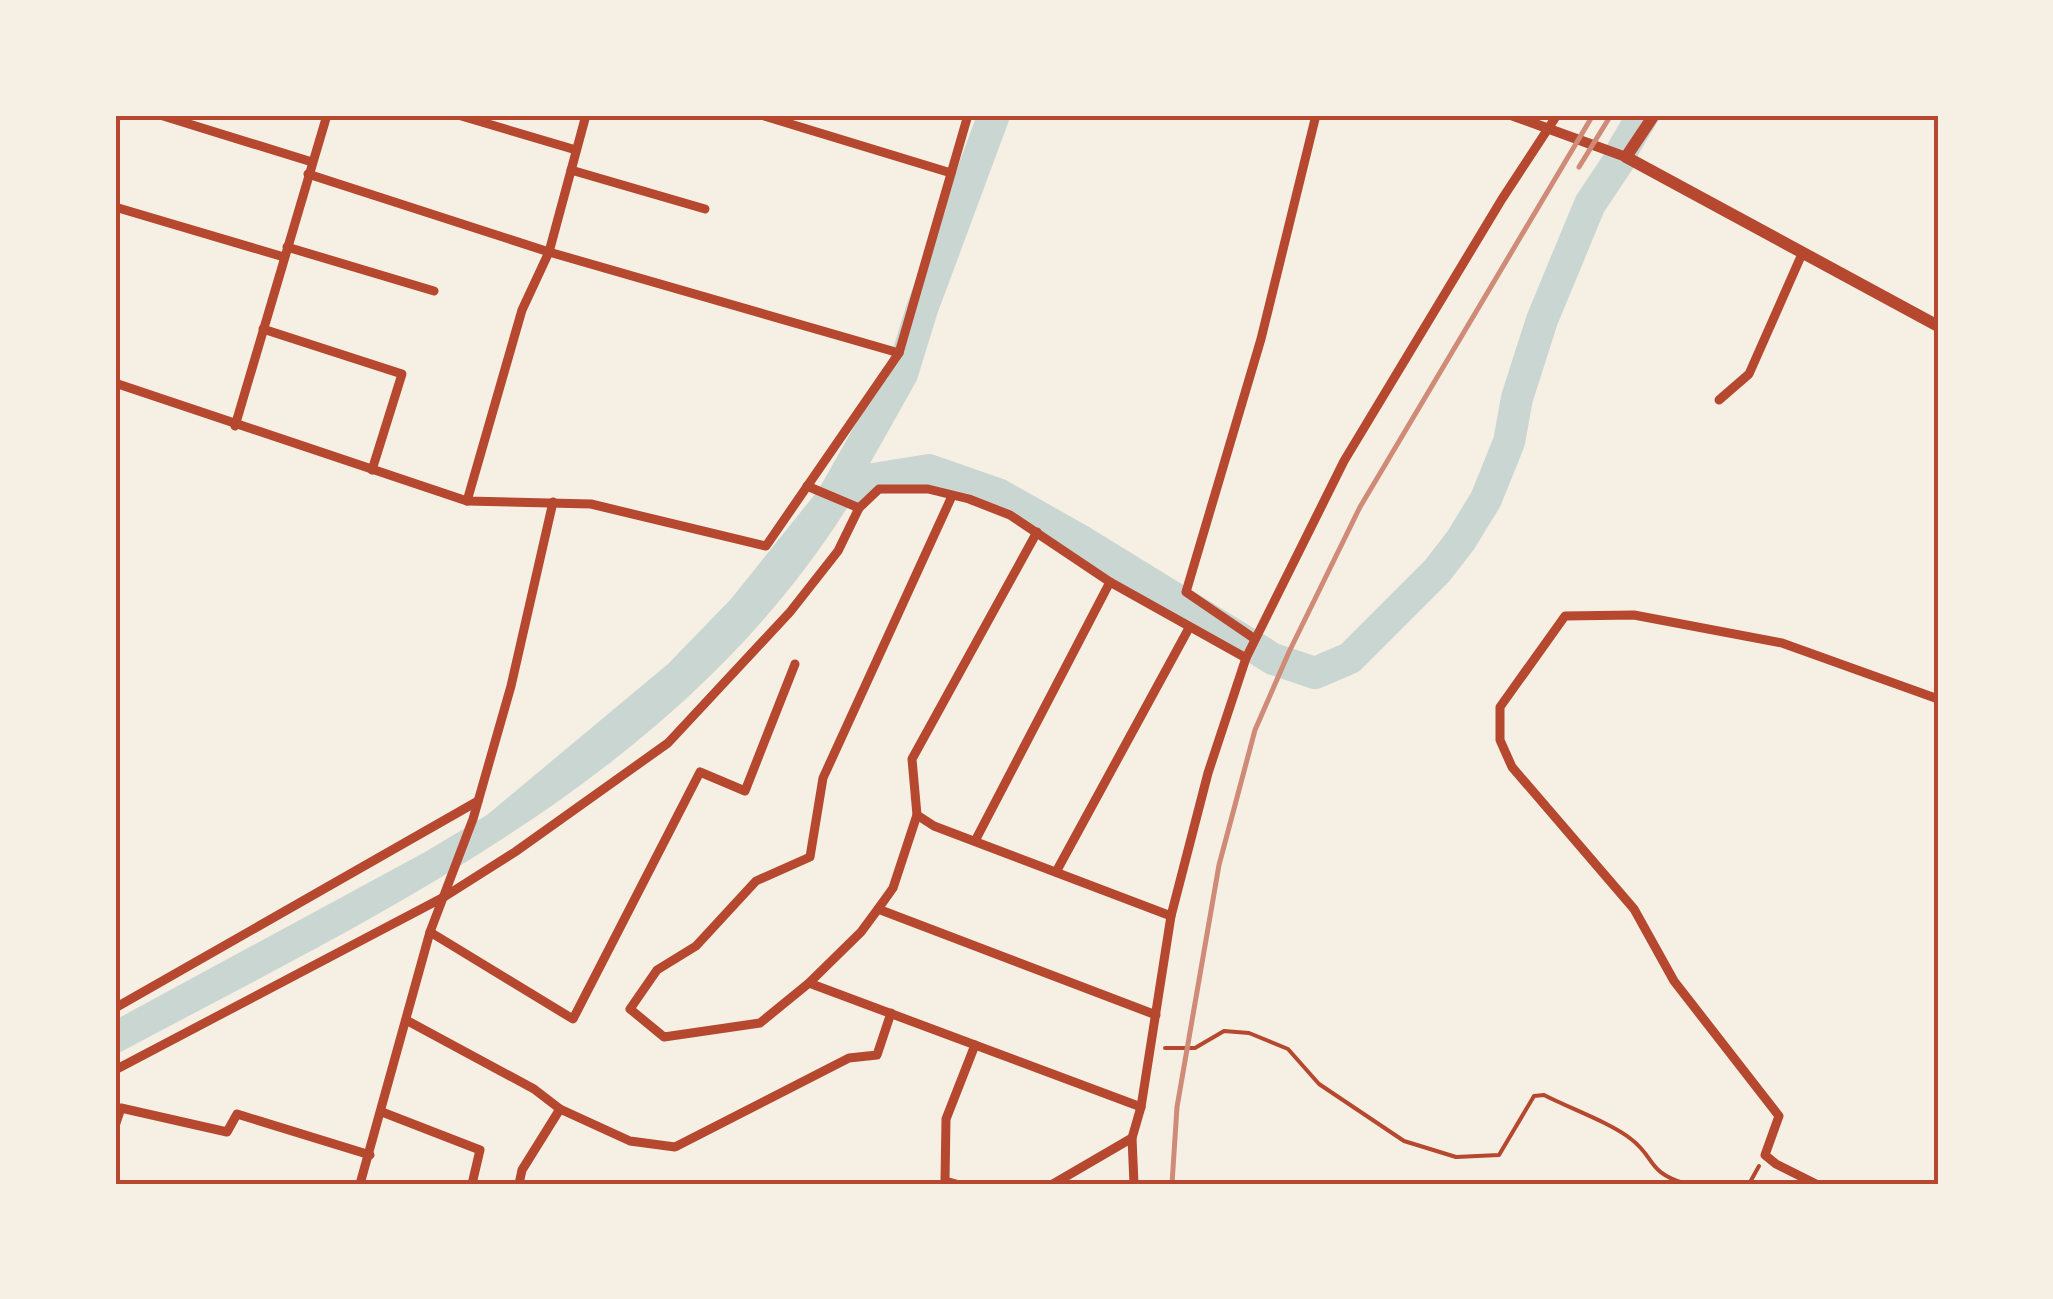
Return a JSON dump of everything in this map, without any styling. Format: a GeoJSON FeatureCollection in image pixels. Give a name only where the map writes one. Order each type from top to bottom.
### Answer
{"type":"FeatureCollection","features":[{"type":"Feature","properties":{"kind":"main road"},"geometry":{"type":"LineString","coordinates":[[1654,115],[1626,157],[1938,326]]}},
{"type":"Feature","properties":{"kind":"street"},"geometry":{"type":"LineString","coordinates":[[160,115],[312,162]]}},
{"type":"Feature","properties":{"kind":"street"},"geometry":{"type":"LineString","coordinates":[[235,426],[327,115]]}},
{"type":"Feature","properties":{"kind":"street"},"geometry":{"type":"LineString","coordinates":[[458,115],[576,150]]}},
{"type":"Feature","properties":{"kind":"street"},"geometry":{"type":"LineString","coordinates":[[467,501],[522,310],[548,252],[586,115]]}},
{"type":"Feature","properties":{"kind":"street"},"geometry":{"type":"LineString","coordinates":[[761,115],[951,173]]}},
{"type":"Feature","properties":{"kind":"street"},"geometry":{"type":"LineString","coordinates":[[115,383],[467,501],[592,504],[766,546],[899,354],[968,115]]}},
{"type":"Feature","properties":{"kind":"street"},"geometry":{"type":"LineString","coordinates":[[1255,639],[1186,592],[1261,339],[1316,115]]}},
{"type":"Feature","properties":{"kind":"street"},"geometry":{"type":"LineString","coordinates":[[1510,115],[1626,157]]}},
{"type":"Feature","properties":{"kind":"street"},"geometry":{"type":"LineString","coordinates":[[1134,1184],[1132,1138],[1172,916],[1208,773],[1246,658],[1344,462],[1557,115]]}},
{"type":"Feature","properties":{"kind":"street"},"geometry":{"type":"LineString","coordinates":[[571,170],[705,209]]}},
{"type":"Feature","properties":{"kind":"street"},"geometry":{"type":"LineString","coordinates":[[308,174],[548,252],[899,354]]}},
{"type":"Feature","properties":{"kind":"street"},"geometry":{"type":"LineString","coordinates":[[115,207],[434,292]]}},
{"type":"Feature","properties":{"kind":"street"},"geometry":{"type":"LineString","coordinates":[[1719,400],[1749,374],[1802,254]]}},
{"type":"Feature","properties":{"kind":"street"},"geometry":{"type":"LineString","coordinates":[[264,329],[402,374],[372,470]]}},
{"type":"Feature","properties":{"kind":"street"},"geometry":{"type":"LineString","coordinates":[[807,486],[859,508]]}},
{"type":"Feature","properties":{"kind":"street"},"geometry":{"type":"LineString","coordinates":[[115,1070],[444,897],[515,852],[668,743],[790,612],[838,550],[859,508],[880,489],[928,489],[1010,515],[1110,582],[1246,658]]}},
{"type":"Feature","properties":{"kind":"street"},"geometry":{"type":"LineString","coordinates":[[952,496],[824,778],[810,857],[756,882],[696,946],[657,970],[630,1010],[664,1038],[760,1023],[861,932],[894,888],[917,814],[912,759],[1037,532]]}},
{"type":"Feature","properties":{"kind":"street"},"geometry":{"type":"LineString","coordinates":[[360,1184],[430,932],[473,818],[511,686],[554,502]]}},
{"type":"Feature","properties":{"kind":"street"},"geometry":{"type":"LineString","coordinates":[[976,841],[1110,582]]}},
{"type":"Feature","properties":{"kind":"street"},"geometry":{"type":"LineString","coordinates":[[1816,1184],[1765,1155],[1779,1116],[1674,982],[1634,909],[1512,766],[1500,740],[1500,707],[1564,616],[1634,614],[1782,643],[1938,699]]}},
{"type":"Feature","properties":{"kind":"street"},"geometry":{"type":"LineString","coordinates":[[1056,872],[1189,628]]}},
{"type":"Feature","properties":{"kind":"street"},"geometry":{"type":"LineString","coordinates":[[430,932],[573,1019],[700,772],[745,791],[795,664]]}},
{"type":"Feature","properties":{"kind":"street"},"geometry":{"type":"LineString","coordinates":[[115,1008],[478,802]]}},
{"type":"Feature","properties":{"kind":"street"},"geometry":{"type":"LineString","coordinates":[[917,814],[934,826],[1172,916]]}},
{"type":"Feature","properties":{"kind":"street"},"geometry":{"type":"LineString","coordinates":[[878,909],[1156,1016]]}},
{"type":"Feature","properties":{"kind":"street"},"geometry":{"type":"LineString","coordinates":[[809,982],[1140,1107]]}},
{"type":"Feature","properties":{"kind":"street"},"geometry":{"type":"LineString","coordinates":[[406,1020],[534,1089],[560,1109],[630,1141],[676,1147],[849,1058],[877,1054],[890,1014]]}},
{"type":"Feature","properties":{"kind":"street"},"geometry":{"type":"LineString","coordinates":[[956,1184],[945,1181],[946,1119],[976,1045]]}},
{"type":"Feature","properties":{"kind":"street"},"geometry":{"type":"LineString","coordinates":[[115,1126],[122,1108],[227,1132],[237,1114],[370,1154]]}},
{"type":"Feature","properties":{"kind":"street"},"geometry":{"type":"LineString","coordinates":[[519,1184],[522,1170],[560,1109]]}},
{"type":"Feature","properties":{"kind":"street"},"geometry":{"type":"LineString","coordinates":[[382,1112],[480,1150],[472,1184]]}},
{"type":"Feature","properties":{"kind":"street"},"geometry":{"type":"LineString","coordinates":[[1053,1184],[1132,1138]]}},
{"type":"Feature","properties":{"kind":"path"},"geometry":{"type":"LineString","coordinates":[[1150,1048],[1195,1048],[1224,1031],[1249,1033],[1288,1049],[1319,1084],[1391,1134],[1456,1157],[1499,1155],[1534,1096],[1544,1095],[1633,1140],[1653,1168],[1686,1184]]}},
{"type":"Feature","properties":{"kind":"path"},"geometry":{"type":"LineString","coordinates":[[1749,1184],[1765,1155]]}},
{"type":"Feature","properties":{"kind":"shaded area"},"geometry":{"type":"Polygon","coordinates":[[[835,480],[851,485],[855,495],[786,593],[707,679],[620,755],[526,824],[426,886],[115,1055],[115,1020],[487,815],[668,664],[731,599],[824,483],[835,480]]]}},
{"type":"Feature","properties":{"kind":"waterway"},"geometry":{"type":"LineString","coordinates":[[821,518],[902,374],[994,115]]}},
{"type":"Feature","properties":{"kind":"waterway"},"geometry":{"type":"LineString","coordinates":[[835,497],[867,480],[929,470],[998,494],[1273,659],[1315,673],[1350,658],[1437,571],[1486,499],[1509,442],[1517,398],[1542,320],[1590,204],[1643,115]]}},
{"type":"Feature","properties":{"kind":"railway"},"geometry":{"type":"LineString","coordinates":[[1172,1184],[1177,1107],[1219,865],[1255,730],[1360,507],[1593,115]]}},
{"type":"Feature","properties":{"kind":"railway"},"geometry":{"type":"LineString","coordinates":[[1579,167],[1611,115]]}}]}
